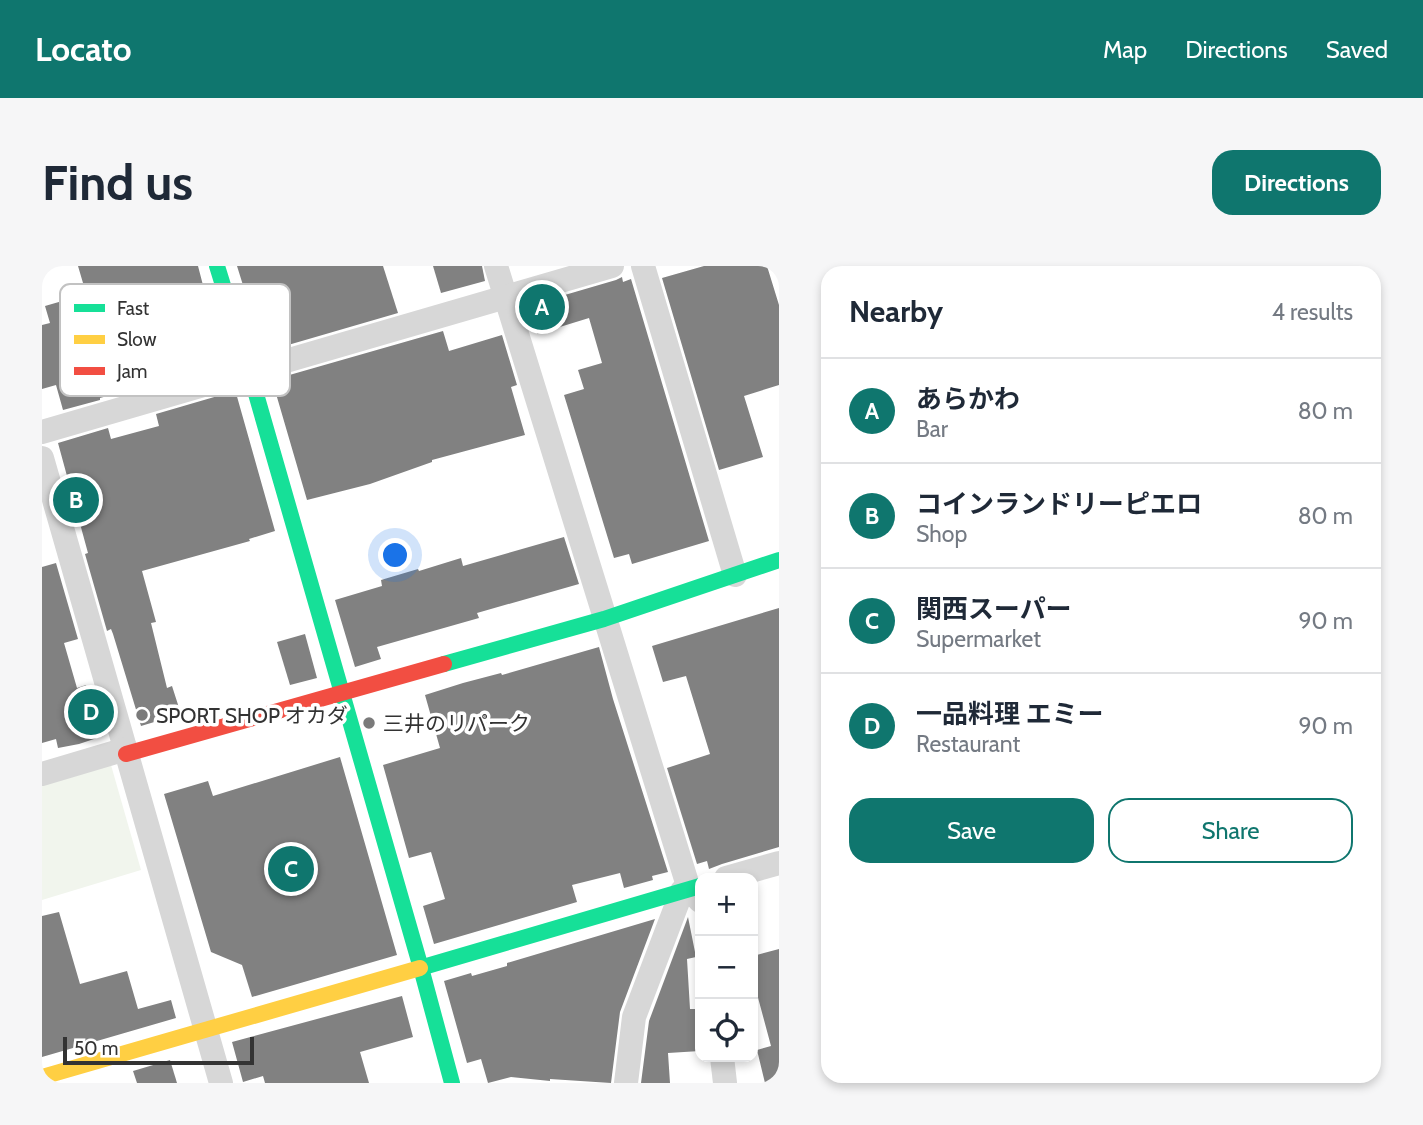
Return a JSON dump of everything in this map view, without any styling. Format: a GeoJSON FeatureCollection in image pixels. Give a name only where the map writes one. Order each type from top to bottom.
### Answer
{"type":"FeatureCollection","features":[{"type":"Feature","properties":{"kind":"street"},"geometry":{"type":"LineString","coordinates":[[217,266],[223,284]]}},
{"type":"Feature","properties":{"kind":"street"},"geometry":{"type":"LineString","coordinates":[[496,266],[604,619],[693,892],[634,1017],[626,1083]]}},
{"type":"Feature","properties":{"kind":"street"},"geometry":{"type":"LineString","coordinates":[[290,361],[612,266]]}},
{"type":"Feature","properties":{"kind":"street"},"geometry":{"type":"LineString","coordinates":[[643,266],[735,575]]}},
{"type":"Feature","properties":{"kind":"street"},"geometry":{"type":"LineString","coordinates":[[42,432],[169,396]]}},
{"type":"Feature","properties":{"kind":"street"},"geometry":{"type":"LineString","coordinates":[[257,396],[452,1083]]}},
{"type":"Feature","properties":{"kind":"street"},"geometry":{"type":"LineString","coordinates":[[42,458],[221,1083]]}},
{"type":"Feature","properties":{"kind":"street"},"geometry":{"type":"LineString","coordinates":[[42,774],[604,619],[779,560]]}},
{"type":"Feature","properties":{"kind":"street"},"geometry":{"type":"LineString","coordinates":[[744,873],[779,863]]}},
{"type":"Feature","properties":{"kind":"street"},"geometry":{"type":"LineString","coordinates":[[42,1077],[693,892]]}},
{"type":"Feature","properties":{"kind":"street"},"geometry":{"type":"LineString","coordinates":[[723,1062],[725,1083]]}},
{"type":"Feature","properties":{"kind":"shaded area"},"geometry":{"type":"Polygon","coordinates":[[[111,765],[141,870],[42,900],[42,785],[111,765]]]}},
{"type":"Feature","properties":{"kind":"building"},"geometry":{"type":"Polygon","coordinates":[[[78,266],[198,266],[203,284],[80,284],[83,283],[78,266]]]}},
{"type":"Feature","properties":{"kind":"building"},"geometry":{"type":"Polygon","coordinates":[[[237,266],[383,266],[398,313],[290,344],[290,284],[243,284],[237,266]]]}},
{"type":"Feature","properties":{"kind":"building"},"geometry":{"type":"Polygon","coordinates":[[[433,266],[482,266],[485,281],[441,293],[433,266]]]}},
{"type":"Feature","properties":{"kind":"building"},"geometry":{"type":"Polygon","coordinates":[[[704,266],[767,266],[779,305],[779,385],[744,396],[763,457],[719,470],[662,278],[704,266]]]}},
{"type":"Feature","properties":{"kind":"building"},"geometry":{"type":"Polygon","coordinates":[[[622,277],[623,282],[631,279],[709,541],[632,564],[629,554],[614,558],[564,395],[584,389],[578,370],[602,363],[589,318],[537,334],[531,313],[534,304],[622,277]]]}},
{"type":"Feature","properties":{"kind":"building"},"geometry":{"type":"Polygon","coordinates":[[[60,302],[60,396],[107,396],[63,410],[56,385],[42,389],[42,325],[50,323],[45,306],[60,302]]]}},
{"type":"Feature","properties":{"kind":"building"},"geometry":{"type":"Polygon","coordinates":[[[443,331],[449,351],[502,335],[517,385],[511,387],[525,435],[432,460],[370,484],[307,500],[277,396],[290,396],[290,375],[443,331]]]}},
{"type":"Feature","properties":{"kind":"building"},"geometry":{"type":"Polygon","coordinates":[[[218,396],[237,396],[275,531],[249,539],[250,541],[142,571],[156,622],[151,623],[167,688],[172,686],[181,714],[141,726],[113,634],[111,629],[107,631],[58,443],[108,428],[111,439],[159,426],[156,414],[218,396]]]}},
{"type":"Feature","properties":{"kind":"building"},"geometry":{"type":"Polygon","coordinates":[[[564,537],[579,584],[477,613],[479,618],[377,647],[381,659],[355,667],[335,600],[382,586],[381,580],[418,569],[419,571],[461,558],[463,566],[564,537]]]}},
{"type":"Feature","properties":{"kind":"building"},"geometry":{"type":"Polygon","coordinates":[[[56,563],[78,639],[64,643],[77,688],[86,685],[103,736],[58,748],[56,739],[42,743],[42,567],[56,563]]]}},
{"type":"Feature","properties":{"kind":"building"},"geometry":{"type":"Polygon","coordinates":[[[779,608],[779,847],[709,869],[707,861],[697,864],[667,768],[710,754],[686,676],[663,682],[652,646],[779,608]]]}},
{"type":"Feature","properties":{"kind":"building"},"geometry":{"type":"Polygon","coordinates":[[[305,634],[317,678],[290,685],[277,642],[305,634]]]}},
{"type":"Feature","properties":{"kind":"building"},"geometry":{"type":"Polygon","coordinates":[[[599,647],[668,872],[652,876],[653,880],[624,888],[620,873],[572,885],[577,902],[434,944],[423,906],[445,899],[431,852],[409,858],[383,765],[440,748],[425,695],[599,647]]]}},
{"type":"Feature","properties":{"kind":"building"},"geometry":{"type":"Polygon","coordinates":[[[340,757],[397,955],[252,997],[242,965],[211,952],[164,794],[208,781],[213,796],[340,757]]]}},
{"type":"Feature","properties":{"kind":"building"},"geometry":{"type":"Polygon","coordinates":[[[59,912],[80,984],[127,971],[138,1009],[171,1000],[176,1018],[42,1057],[42,916],[59,912]]]}},
{"type":"Feature","properties":{"kind":"building"},"geometry":{"type":"Polygon","coordinates":[[[688,917],[695,952],[695,957],[687,959],[690,1009],[695,1009],[695,1051],[668,1053],[670,1083],[641,1083],[649,1021],[688,917]]]}},
{"type":"Feature","properties":{"kind":"building"},"geometry":{"type":"Polygon","coordinates":[[[655,919],[620,1012],[611,1083],[511,1077],[488,1083],[481,1059],[467,1063],[444,981],[507,966],[507,963],[655,919]]]}},
{"type":"Feature","properties":{"kind":"building"},"geometry":{"type":"Polygon","coordinates":[[[779,949],[779,1083],[765,1083],[758,1054],[758,1050],[771,1046],[758,998],[758,955],[779,949]]]}},
{"type":"Feature","properties":{"kind":"building"},"geometry":{"type":"Polygon","coordinates":[[[402,996],[413,1037],[360,1052],[369,1083],[265,1083],[263,1076],[243,1082],[232,1042],[402,996]]]}},
{"type":"Feature","properties":{"kind":"building"},"geometry":{"type":"Polygon","coordinates":[[[170,1060],[177,1083],[137,1083],[133,1071],[170,1060]]]}},
{"type":"Feature","properties":{"kind":"traffic: fast"},"geometry":{"type":"LineString","coordinates":[[217,266],[223,284]]}},
{"type":"Feature","properties":{"kind":"traffic: fast"},"geometry":{"type":"LineString","coordinates":[[257,396],[452,1083]]}},
{"type":"Feature","properties":{"kind":"traffic: fast"},"geometry":{"type":"LineString","coordinates":[[444,664],[604,619],[779,560]]}},
{"type":"Feature","properties":{"kind":"traffic: fast"},"geometry":{"type":"LineString","coordinates":[[420,968],[695,887]]}},
{"type":"Feature","properties":{"kind":"traffic: slow"},"geometry":{"type":"LineString","coordinates":[[42,1077],[420,968]]}},
{"type":"Feature","properties":{"kind":"traffic: jam"},"geometry":{"type":"LineString","coordinates":[[126,754],[444,664]]}},
{"type":"Feature","properties":{"kind":"place","name":"あらかわ"},"geometry":{"type":"Point","coordinates":[542,307]}},
{"type":"Feature","properties":{"kind":"place","name":"コインランドリーピエロ"},"geometry":{"type":"Point","coordinates":[76,500]}},
{"type":"Feature","properties":{"kind":"place","name":"一品料理 エミー"},"geometry":{"type":"Point","coordinates":[91,712]}},
{"type":"Feature","properties":{"kind":"place","name":"SPORT SHOP オカダ"},"geometry":{"type":"Point","coordinates":[142,715]}},
{"type":"Feature","properties":{"kind":"place","name":"三井のリパーク"},"geometry":{"type":"Point","coordinates":[369,723]}},
{"type":"Feature","properties":{"kind":"place","name":"関西スーパー"},"geometry":{"type":"Point","coordinates":[291,869]}}]}
